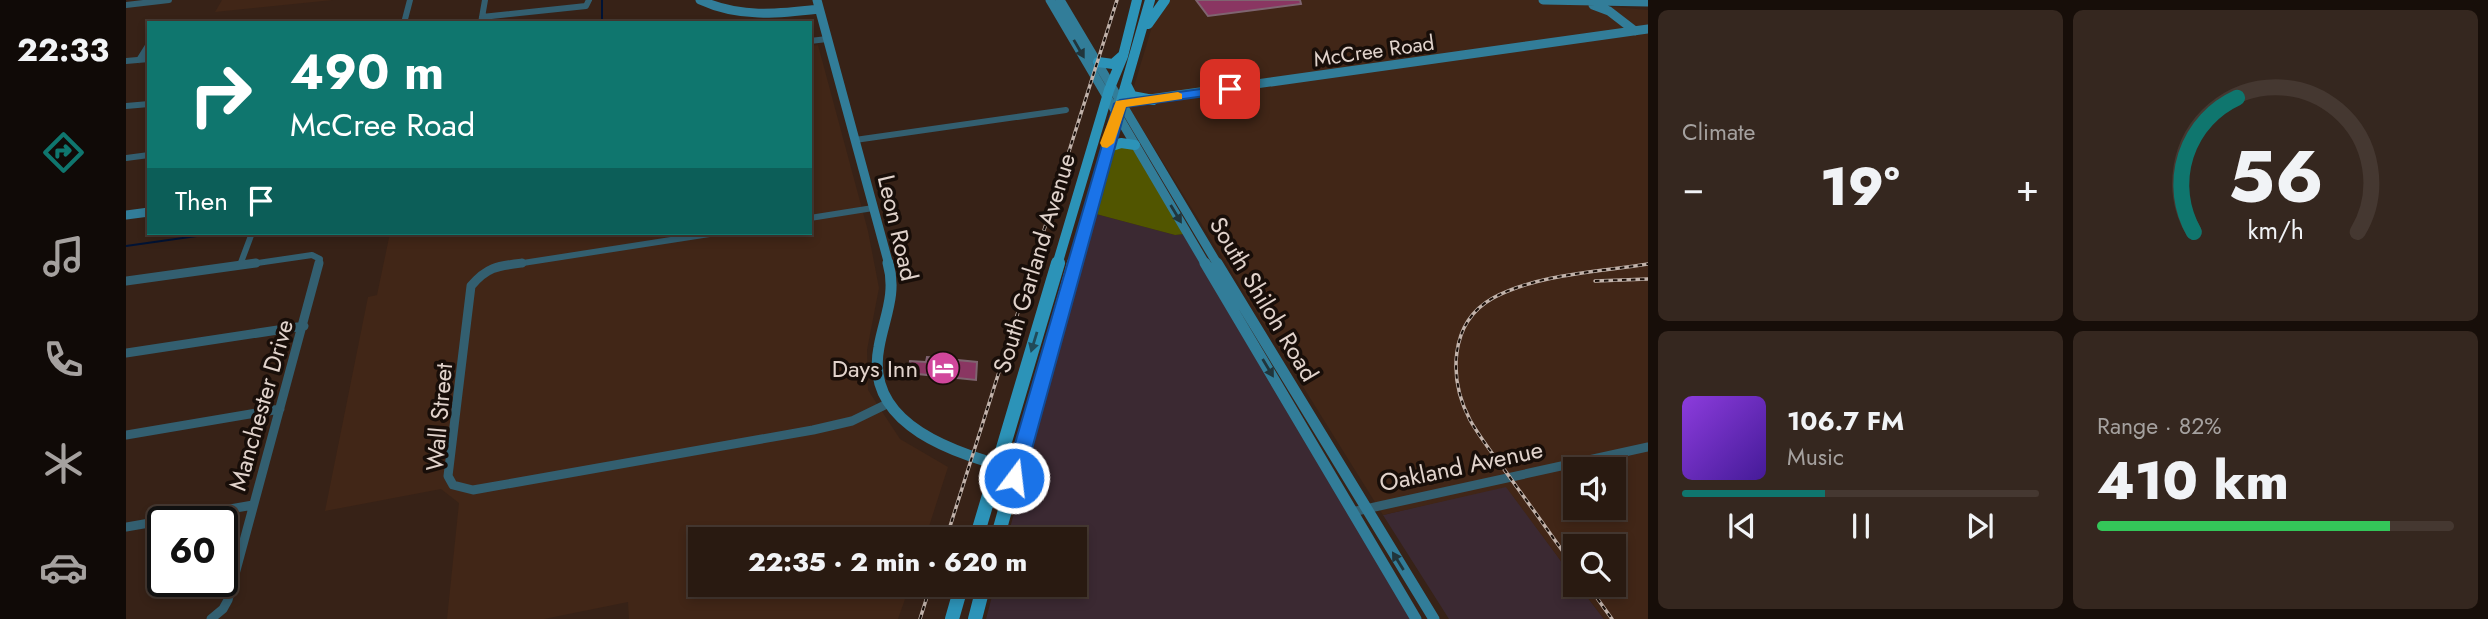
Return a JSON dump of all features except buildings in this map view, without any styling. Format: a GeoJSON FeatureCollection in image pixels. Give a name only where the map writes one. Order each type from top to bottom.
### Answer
{"type":"FeatureCollection","features":[{"type":"Feature","properties":{"kind":"main road"},"geometry":{"type":"LineString","coordinates":[[701,0],[727,11],[754,15],[818,5]]}},
{"type":"Feature","properties":{"kind":"main road","name":"South Shiloh Road"},"geometry":{"type":"LineString","coordinates":[[1050,0],[1135,145],[1434,619]]}},
{"type":"Feature","properties":{"kind":"main road"},"geometry":{"type":"LineString","coordinates":[[1060,0],[1111,85]]}},
{"type":"Feature","properties":{"kind":"main road","name":"South Garland Avenue"},"geometry":{"type":"LineString","coordinates":[[1000,527],[1106,148],[1112,105],[1111,85],[1123,56],[1137,0]]}},
{"type":"Feature","properties":{"kind":"main road","name":"South Garland Avenue"},"geometry":{"type":"LineString","coordinates":[[979,527],[1112,105],[1126,84],[1150,0]]}},
{"type":"Feature","properties":{"kind":"main road"},"geometry":{"type":"LineString","coordinates":[[1138,43],[1153,16],[1166,0]]}},
{"type":"Feature","properties":{"kind":"main road"},"geometry":{"type":"LineString","coordinates":[[1543,0],[1584,2],[1609,7],[1648,2]]}},
{"type":"Feature","properties":{"kind":"main road","name":"Leon Road"},"geometry":{"type":"LineString","coordinates":[[818,5],[890,269],[892,288],[877,360],[879,378],[889,403],[899,417],[920,435],[949,449],[1017,470]]}},
{"type":"Feature","properties":{"kind":"main road"},"geometry":{"type":"LineString","coordinates":[[1609,7],[1635,31]]}},
{"type":"Feature","properties":{"kind":"main road","name":"McCree Road"},"geometry":{"type":"LineString","coordinates":[[1112,105],[1648,30]]}},
{"type":"Feature","properties":{"kind":"main road"},"geometry":{"type":"LineString","coordinates":[[1098,62],[1113,64],[1123,56]]}},
{"type":"Feature","properties":{"kind":"main road"},"geometry":{"type":"LineString","coordinates":[[1126,84],[1132,96],[1153,100]]}},
{"type":"Feature","properties":{"kind":"main road","name":"South Shiloh Road"},"geometry":{"type":"LineString","coordinates":[[1112,105],[1236,304],[1352,512],[1416,619]]}},
{"type":"Feature","properties":{"kind":"main road"},"geometry":{"type":"LineString","coordinates":[[1106,148],[1121,144],[1135,145]]}},
{"type":"Feature","properties":{"kind":"main road"},"geometry":{"type":"LineString","coordinates":[[126,215],[147,212]]}},
{"type":"Feature","properties":{"kind":"main road"},"geometry":{"type":"LineString","coordinates":[[953,619],[959,597]]}},
{"type":"Feature","properties":{"kind":"main road"},"geometry":{"type":"LineString","coordinates":[[975,619],[981,597]]}},
{"type":"Feature","properties":{"kind":"street"},"geometry":{"type":"LineString","coordinates":[[126,5],[169,0]]}},
{"type":"Feature","properties":{"kind":"street"},"geometry":{"type":"LineString","coordinates":[[405,21],[410,0]]}},
{"type":"Feature","properties":{"kind":"street"},"geometry":{"type":"LineString","coordinates":[[485,0],[481,20],[587,3]]}},
{"type":"Feature","properties":{"kind":"street"},"geometry":{"type":"LineString","coordinates":[[812,41],[827,39]]}},
{"type":"Feature","properties":{"kind":"street"},"geometry":{"type":"LineString","coordinates":[[139,60],[147,47]]}},
{"type":"Feature","properties":{"kind":"street"},"geometry":{"type":"LineString","coordinates":[[126,61],[147,59]]}},
{"type":"Feature","properties":{"kind":"street"},"geometry":{"type":"LineString","coordinates":[[126,106],[147,104]]}},
{"type":"Feature","properties":{"kind":"street"},"geometry":{"type":"LineString","coordinates":[[855,140],[1066,110]]}},
{"type":"Feature","properties":{"kind":"street"},"geometry":{"type":"LineString","coordinates":[[126,158],[147,155]]}},
{"type":"Feature","properties":{"kind":"street"},"geometry":{"type":"LineString","coordinates":[[812,218],[873,208]]}},
{"type":"Feature","properties":{"kind":"street"},"geometry":{"type":"LineString","coordinates":[[126,281],[240,265],[251,235]]}},
{"type":"Feature","properties":{"kind":"street","name":"Wall Street"},"geometry":{"type":"LineString","coordinates":[[703,235],[494,267],[482,272],[471,286],[448,476],[453,485],[473,490],[813,430],[852,421],[889,403]]}},
{"type":"Feature","properties":{"kind":"street","name":"Manchester Drive"},"geometry":{"type":"LineString","coordinates":[[212,618],[223,609],[228,600],[320,266],[318,257],[240,265]]}},
{"type":"Feature","properties":{"kind":"street"},"geometry":{"type":"LineString","coordinates":[[126,353],[303,326]]}},
{"type":"Feature","properties":{"kind":"street"},"geometry":{"type":"LineString","coordinates":[[126,435],[280,409]]}},
{"type":"Feature","properties":{"kind":"street","name":"Oakland Avenue"},"geometry":{"type":"LineString","coordinates":[[1352,512],[1648,447]]}},
{"type":"Feature","properties":{"kind":"street"},"geometry":{"type":"LineString","coordinates":[[126,527],[253,505]]}},
{"type":"Feature","properties":{"kind":"shaded area"},"geometry":{"type":"Polygon","coordinates":[[[222,0],[333,0],[215,12],[222,0]]]}},
{"type":"Feature","properties":{"kind":"shaded area"},"geometry":{"type":"Polygon","coordinates":[[[1170,0],[1537,0],[1648,10],[1648,619],[1604,619],[1587,597],[1626,597],[1626,534],[1563,534],[1563,564],[1506,487],[1383,515],[1128,106],[1157,10],[1170,0]]]}},
{"type":"Feature","properties":{"kind":"shaded area"},"geometry":{"type":"Polygon","coordinates":[[[818,45],[868,231],[879,288],[867,350],[868,390],[900,439],[948,467],[929,527],[688,527],[688,597],[906,597],[898,619],[629,619],[628,602],[544,619],[447,619],[459,503],[441,489],[325,511],[368,297],[377,295],[390,235],[812,235],[812,46],[818,45]]]}},
{"type":"Feature","properties":{"kind":"shaded area"},"geometry":{"type":"Polygon","coordinates":[[[1116,143],[1132,145],[1185,234],[1175,235],[1096,214],[1116,143]]]}},
{"type":"Feature","properties":{"kind":"shaded area"},"geometry":{"type":"Polygon","coordinates":[[[1096,214],[1175,235],[1185,234],[1411,619],[986,619],[992,597],[1087,597],[1087,527],[1010,527],[1096,214]]]}},
{"type":"Feature","properties":{"kind":"shaded area"},"geometry":{"type":"Polygon","coordinates":[[[1506,486],[1563,564],[1563,597],[1587,597],[1604,619],[1449,619],[1383,515],[1506,486]]]}},
{"type":"Feature","properties":{"kind":"waterway"},"geometry":{"type":"LineString","coordinates":[[602,0],[602,21]]}},
{"type":"Feature","properties":{"kind":"waterway"},"geometry":{"type":"LineString","coordinates":[[126,246],[204,235]]}},
{"type":"Feature","properties":{"kind":"railway"},"geometry":{"type":"LineString","coordinates":[[950,527],[1117,0]]}},
{"type":"Feature","properties":{"kind":"railway"},"geometry":{"type":"LineString","coordinates":[[1563,551],[1470,420],[1458,388],[1456,370],[1460,337],[1467,322],[1478,309],[1511,290],[1569,275],[1648,264]]}},
{"type":"Feature","properties":{"kind":"railway"},"geometry":{"type":"LineString","coordinates":[[1595,281],[1648,279]]}},
{"type":"Feature","properties":{"kind":"railway"},"geometry":{"type":"LineString","coordinates":[[920,619],[927,597]]}},
{"type":"Feature","properties":{"kind":"railway"},"geometry":{"type":"LineString","coordinates":[[1596,597],[1612,619]]}},
{"type":"Feature","properties":{"kind":"slow traffic"},"geometry":{"type":"LineString","coordinates":[[1107,143],[1120,104],[1178,97]]}},
{"type":"Feature","properties":{"kind":"place","name":"Days Inn"},"geometry":{"type":"Point","coordinates":[943,368]}},
{"type":"Feature","properties":{"kind":"route"},"geometry":{"type":"LineString","coordinates":[[1014,478],[1120,104],[1230,89]]}}]}
